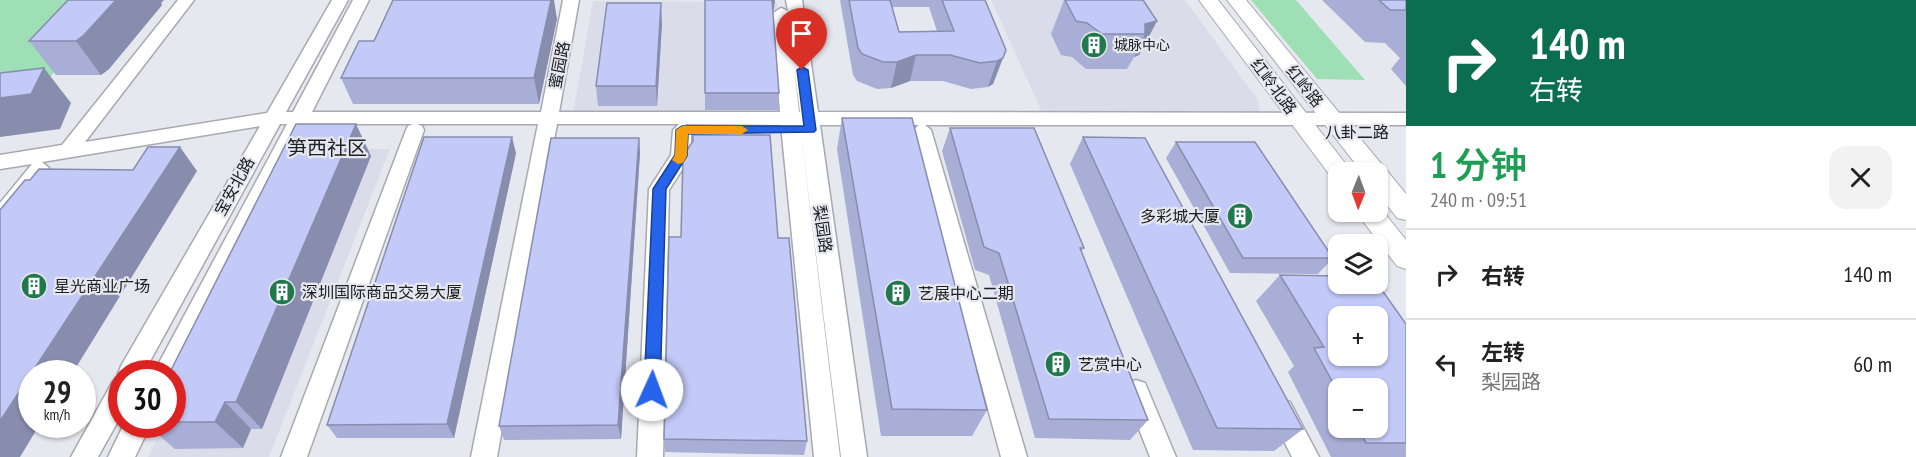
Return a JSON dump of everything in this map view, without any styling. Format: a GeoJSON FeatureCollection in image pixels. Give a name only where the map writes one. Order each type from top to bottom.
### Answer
{"type":"FeatureCollection","features":[{"type":"Feature","properties":{"kind":"main road","name":"红岭北路"},"geometry":{"type":"LineString","coordinates":[[1208,0],[1332,162]]}},
{"type":"Feature","properties":{"kind":"main road","name":"红岭路"},"geometry":{"type":"LineString","coordinates":[[1236,0],[1366,162]]}},
{"type":"Feature","properties":{"kind":"main road","name":"红岭路"},"geometry":{"type":"LineString","coordinates":[[1388,189],[1406,212]]}},
{"type":"Feature","properties":{"kind":"main road"},"geometry":{"type":"LineString","coordinates":[[1377,222],[1406,259]]}},
{"type":"Feature","properties":{"kind":"street"},"geometry":{"type":"LineString","coordinates":[[68,152],[186,0]]}},
{"type":"Feature","properties":{"kind":"street","name":"宝安北路"},"geometry":{"type":"LineString","coordinates":[[138,360],[340,0]]}},
{"type":"Feature","properties":{"kind":"street","name":"宝安北路"},"geometry":{"type":"LineString","coordinates":[[172,360],[361,0]]}},
{"type":"Feature","properties":{"kind":"street","name":"蜜园路"},"geometry":{"type":"LineString","coordinates":[[484,457],[572,0]]}},
{"type":"Feature","properties":{"kind":"street","name":"梨园路"},"geometry":{"type":"LineString","coordinates":[[780,0],[854,457]]}},
{"type":"Feature","properties":{"kind":"street","name":"梨园路"},"geometry":{"type":"LineString","coordinates":[[794,0],[800,124],[827,457]]}},
{"type":"Feature","properties":{"kind":"street","name":"八卦二路"},"geometry":{"type":"LineString","coordinates":[[1303,125],[1336,125],[1406,119]]}},
{"type":"Feature","properties":{"kind":"street"},"geometry":{"type":"LineString","coordinates":[[0,162],[269,125],[296,124],[1303,125]]}},
{"type":"Feature","properties":{"kind":"street"},"geometry":{"type":"LineString","coordinates":[[296,124],[415,130],[548,124],[682,130],[800,124],[1029,136],[1133,136],[1303,125]]}},
{"type":"Feature","properties":{"kind":"street"},"geometry":{"type":"LineString","coordinates":[[0,174],[269,125]]}},
{"type":"Feature","properties":{"kind":"street","name":"八卦二路"},"geometry":{"type":"LineString","coordinates":[[1336,125],[1406,132]]}},
{"type":"Feature","properties":{"kind":"street"},"geometry":{"type":"LineString","coordinates":[[294,457],[415,130]]}},
{"type":"Feature","properties":{"kind":"street"},"geometry":{"type":"LineString","coordinates":[[650,457],[659,189],[681,156],[682,130]]}},
{"type":"Feature","properties":{"kind":"street"},"geometry":{"type":"LineString","coordinates":[[922,130],[1014,457]]}},
{"type":"Feature","properties":{"kind":"street"},"geometry":{"type":"LineString","coordinates":[[0,218],[39,168]]}},
{"type":"Feature","properties":{"kind":"street"},"geometry":{"type":"LineString","coordinates":[[1127,370],[1163,457]]}},
{"type":"Feature","properties":{"kind":"street"},"geometry":{"type":"LineString","coordinates":[[1272,394],[1306,457]]}},
{"type":"Feature","properties":{"kind":"street"},"geometry":{"type":"LineString","coordinates":[[84,457],[108,414]]}},
{"type":"Feature","properties":{"kind":"street"},"geometry":{"type":"LineString","coordinates":[[121,457],[131,438]]}},
{"type":"Feature","properties":{"kind":"shaded area","name":"城脉中心"},"geometry":{"type":"Polygon","coordinates":[[[991,0],[1185,0],[1258,100],[1260,112],[1042,112],[991,0]]]}},
{"type":"Feature","properties":{"kind":"shaded area"},"geometry":{"type":"Polygon","coordinates":[[[593,1],[777,2],[787,114],[573,113],[593,1]]]}},
{"type":"Feature","properties":{"kind":"shaded area","name":"深圳国际商品交易大厦"},"geometry":{"type":"Polygon","coordinates":[[[302,149],[390,149],[269,457],[148,457],[158,438],[186,438],[186,394],[302,149]]]}},
{"type":"Feature","properties":{"kind":"green space"},"geometry":{"type":"Polygon","coordinates":[[[0,0],[113,0],[42,87],[0,94],[0,0]]]}},
{"type":"Feature","properties":{"kind":"green space"},"geometry":{"type":"Polygon","coordinates":[[[1251,0],[1296,0],[1365,80],[1317,79],[1251,0]]]}},
{"type":"Feature","properties":{"kind":"building"},"geometry":{"type":"Polygon","coordinates":[[[68,0],[116,0],[76,41],[29,41],[68,0]]]}},
{"type":"Feature","properties":{"kind":"building"},"geometry":{"type":"Polygon","coordinates":[[[393,0],[551,0],[534,78],[341,78],[359,41],[374,41],[393,0]]]}},
{"type":"Feature","properties":{"kind":"building"},"geometry":{"type":"Polygon","coordinates":[[[705,0],[772,0],[779,93],[705,93],[705,0]]]}},
{"type":"Feature","properties":{"kind":"building"},"geometry":{"type":"Polygon","coordinates":[[[849,0],[890,0],[899,32],[954,31],[942,0],[985,0],[1006,50],[1003,58],[997,61],[980,63],[950,55],[916,55],[897,62],[883,62],[862,54],[858,48],[849,0]]]}},
{"type":"Feature","properties":{"kind":"building"},"geometry":{"type":"Polygon","coordinates":[[[1065,0],[1143,0],[1157,21],[1145,24],[1145,34],[1102,34],[1087,23],[1076,21],[1065,0]]]}},
{"type":"Feature","properties":{"kind":"building"},"geometry":{"type":"Polygon","coordinates":[[[1379,0],[1406,0],[1406,10],[1390,10],[1379,0]]]}},
{"type":"Feature","properties":{"kind":"building"},"geometry":{"type":"Polygon","coordinates":[[[607,3],[661,3],[656,86],[596,86],[607,3]]]}},
{"type":"Feature","properties":{"kind":"building"},"geometry":{"type":"Polygon","coordinates":[[[44,68],[31,94],[0,98],[0,73],[44,68]]]}},
{"type":"Feature","properties":{"kind":"building","name":"艺展中心二期"},"geometry":{"type":"Polygon","coordinates":[[[842,118],[912,118],[987,410],[892,409],[842,118]]]}},
{"type":"Feature","properties":{"kind":"building"},"geometry":{"type":"Polygon","coordinates":[[[296,124],[356,124],[236,402],[225,402],[215,422],[186,422],[186,360],[176,360],[296,124]]]}},
{"type":"Feature","properties":{"kind":"building"},"geometry":{"type":"Polygon","coordinates":[[[950,128],[1034,128],[1084,248],[1080,248],[1148,420],[1049,419],[999,253],[984,247],[950,128]]]}},
{"type":"Feature","properties":{"kind":"building"},"geometry":{"type":"Polygon","coordinates":[[[693,135],[770,135],[778,238],[789,238],[807,441],[664,439],[669,237],[681,237],[683,156],[693,141],[693,135]]]}},
{"type":"Feature","properties":{"kind":"building"},"geometry":{"type":"Polygon","coordinates":[[[424,137],[512,137],[447,424],[327,425],[424,137]]]}},
{"type":"Feature","properties":{"kind":"building"},"geometry":{"type":"Polygon","coordinates":[[[1083,137],[1145,138],[1303,429],[1217,428],[1083,137]]]}},
{"type":"Feature","properties":{"kind":"building"},"geometry":{"type":"Polygon","coordinates":[[[551,138],[639,138],[618,425],[499,426],[551,138]]]}},
{"type":"Feature","properties":{"kind":"building","name":"多彩城大厦"},"geometry":{"type":"Polygon","coordinates":[[[1176,142],[1255,142],[1328,251],[1328,258],[1243,258],[1176,142]]]}},
{"type":"Feature","properties":{"kind":"building"},"geometry":{"type":"Polygon","coordinates":[[[148,147],[180,147],[40,360],[18,360],[18,394],[0,421],[0,210],[25,180],[30,180],[39,169],[133,170],[148,147]]]}},
{"type":"Feature","properties":{"kind":"building"},"geometry":{"type":"Polygon","coordinates":[[[1280,275],[1328,276],[1328,294],[1385,294],[1406,324],[1406,443],[1366,443],[1363,438],[1388,438],[1388,378],[1330,378],[1314,348],[1324,347],[1280,275]]]}},
{"type":"Feature","properties":{"kind":"slow traffic"},"geometry":{"type":"LineString","coordinates":[[678,160],[681,156],[682,130],[742,130]]}},
{"type":"Feature","properties":{"kind":"place","name":"城脉中心"},"geometry":{"type":"Point","coordinates":[1094,45]}},
{"type":"Feature","properties":{"kind":"place","name":"多彩城大厦"},"geometry":{"type":"Point","coordinates":[1240,216]}},
{"type":"Feature","properties":{"kind":"place","name":"星光商业广场"},"geometry":{"type":"Point","coordinates":[34,286]}},
{"type":"Feature","properties":{"kind":"place","name":"深圳国际商品交易大厦"},"geometry":{"type":"Point","coordinates":[282,292]}},
{"type":"Feature","properties":{"kind":"place","name":"艺展中心二期"},"geometry":{"type":"Point","coordinates":[898,293]}},
{"type":"Feature","properties":{"kind":"place","name":"艺赏中心"},"geometry":{"type":"Point","coordinates":[1058,364]}},
{"type":"Feature","properties":{"kind":"district","name":"笋西社区"},"geometry":{"type":"Point","coordinates":[327,148]}},
{"type":"Feature","properties":{"kind":"route"},"geometry":{"type":"LineString","coordinates":[[652,390],[659,189],[681,156],[682,130],[810,130],[802,70]]}}]}
